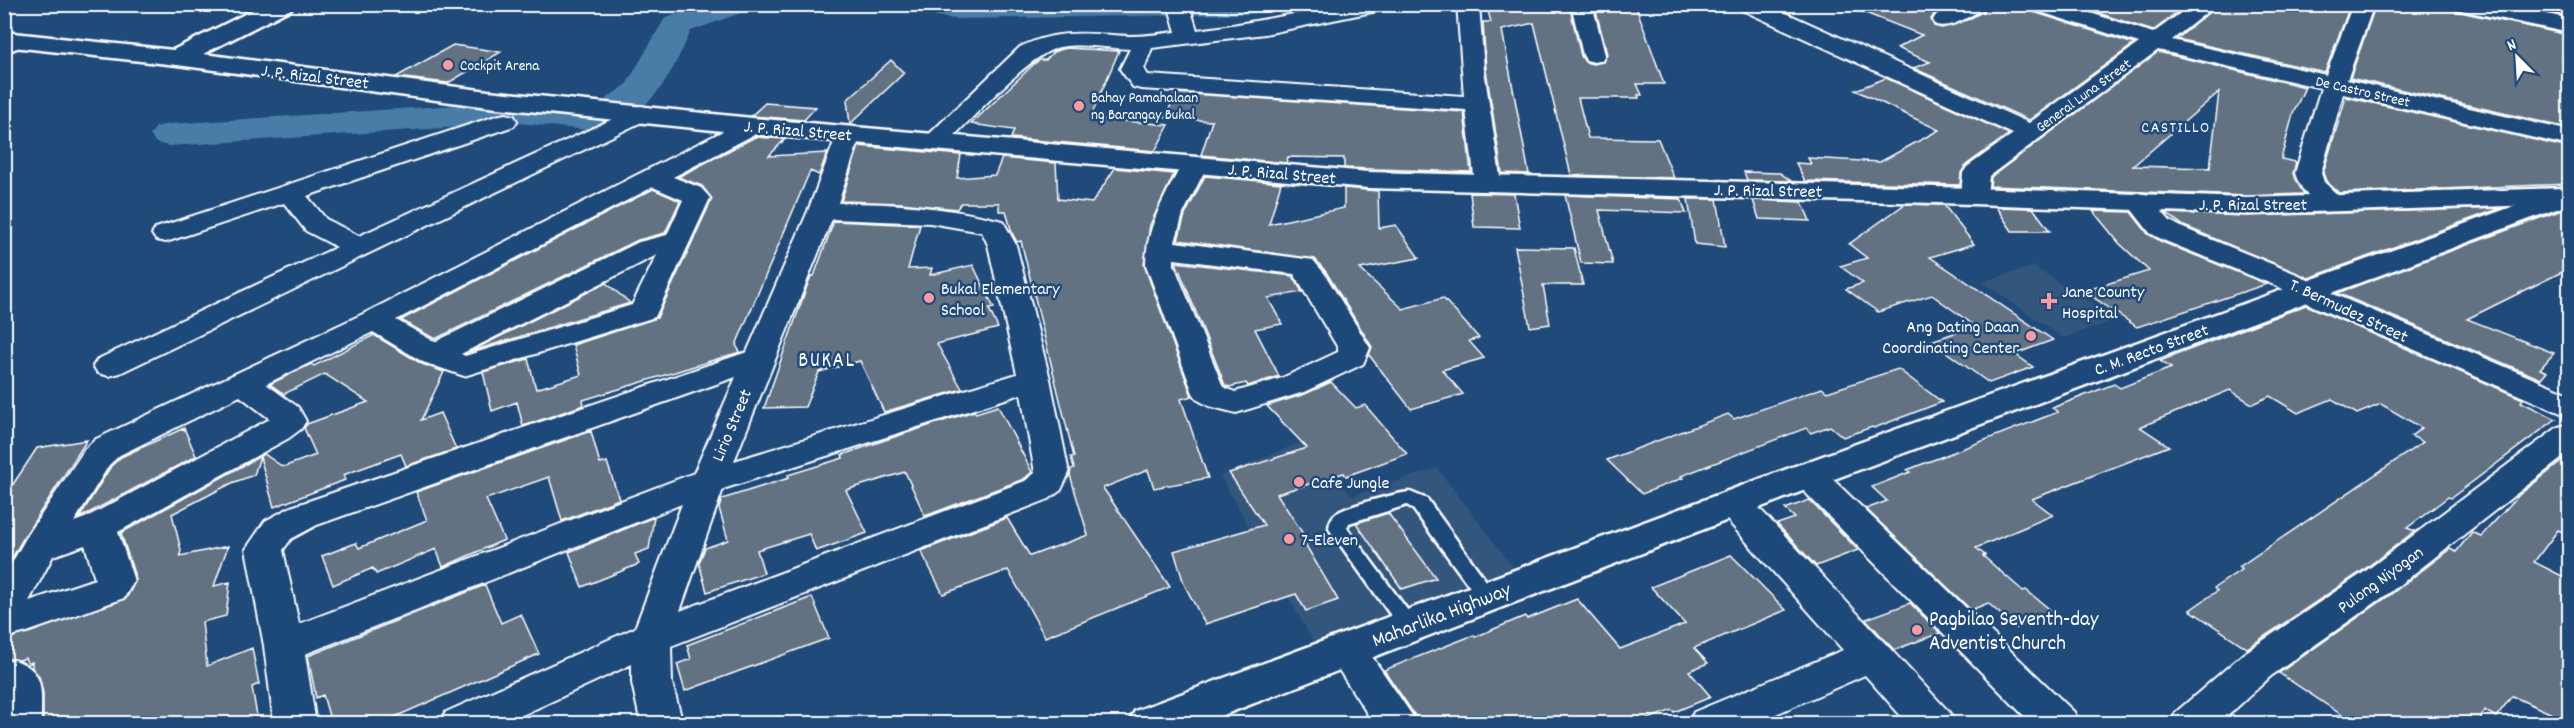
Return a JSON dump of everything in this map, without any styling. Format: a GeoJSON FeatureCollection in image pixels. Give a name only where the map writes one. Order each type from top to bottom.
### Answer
{"type":"FeatureCollection","features":[{"type":"Feature","properties":{"kind":"main road"},"geometry":{"type":"LineString","coordinates":[[165,57],[257,4]]}},
{"type":"Feature","properties":{"kind":"main road"},"geometry":{"type":"LineString","coordinates":[[165,57],[283,4]]}},
{"type":"Feature","properties":{"kind":"main road"},"geometry":{"type":"LineString","coordinates":[[2465,4],[2570,26]]}},
{"type":"Feature","properties":{"kind":"main road","name":"J. P. Rizal Street"},"geometry":{"type":"LineString","coordinates":[[15,40],[488,99],[752,126],[1368,180],[1974,196],[2246,206],[2568,195]]}},
{"type":"Feature","properties":{"kind":"main road","name":"C. M. Recto Street"},"geometry":{"type":"LineString","coordinates":[[1732,503],[2568,195]]}},
{"type":"Feature","properties":{"kind":"main road","name":"Maharlika Highway"},"geometry":{"type":"LineString","coordinates":[[1150,723],[1732,503]]}},
{"type":"Feature","properties":{"kind":"street"},"geometry":{"type":"LineString","coordinates":[[935,141],[1028,52],[1045,42],[1077,38],[1144,42],[1316,20],[1382,4]]}},
{"type":"Feature","properties":{"kind":"street"},"geometry":{"type":"LineString","coordinates":[[1468,4],[1477,104],[1488,183]]}},
{"type":"Feature","properties":{"kind":"street"},"geometry":{"type":"LineString","coordinates":[[1581,4],[1594,55]]}},
{"type":"Feature","properties":{"kind":"street"},"geometry":{"type":"LineString","coordinates":[[1750,4],[2031,133]]}},
{"type":"Feature","properties":{"kind":"street"},"geometry":{"type":"LineString","coordinates":[[1944,20],[1975,4]]}},
{"type":"Feature","properties":{"kind":"street","name":"General Luna Street"},"geometry":{"type":"LineString","coordinates":[[1974,196],[1976,173],[2207,4]]}},
{"type":"Feature","properties":{"kind":"street"},"geometry":{"type":"LineString","coordinates":[[2334,204],[2312,185],[2308,174],[2334,85],[2364,4]]}},
{"type":"Feature","properties":{"kind":"street","name":"De Castro Street"},"geometry":{"type":"LineString","coordinates":[[2039,5],[2156,43],[2570,139]]}},
{"type":"Feature","properties":{"kind":"street"},"geometry":{"type":"LineString","coordinates":[[1179,7],[1188,37]]}},
{"type":"Feature","properties":{"kind":"street"},"geometry":{"type":"LineString","coordinates":[[1144,42],[1132,69],[1141,82],[1477,104]]}},
{"type":"Feature","properties":{"kind":"street"},"geometry":{"type":"LineString","coordinates":[[109,366],[641,113]]}},
{"type":"Feature","properties":{"kind":"street"},"geometry":{"type":"LineString","coordinates":[[166,234],[504,121]]}},
{"type":"Feature","properties":{"kind":"street"},"geometry":{"type":"LineString","coordinates":[[4,613],[39,547],[97,457],[108,447],[374,320],[752,126]]}},
{"type":"Feature","properties":{"kind":"street","name":"Lirio Street"},"geometry":{"type":"LineString","coordinates":[[662,723],[652,683],[651,638],[708,481],[822,211],[849,134]]}},
{"type":"Feature","properties":{"kind":"street"},"geometry":{"type":"LineString","coordinates":[[1159,249],[1303,267],[1310,273],[1354,348],[1352,357],[1344,363],[1293,385],[1236,403],[1220,399],[1209,393],[1160,265],[1159,249],[1163,228],[1194,166]]}},
{"type":"Feature","properties":{"kind":"street"},"geometry":{"type":"LineString","coordinates":[[374,320],[434,355],[456,364],[476,363],[644,311],[697,198],[653,178]]}},
{"type":"Feature","properties":{"kind":"street"},"geometry":{"type":"LineString","coordinates":[[290,193],[316,225],[360,248]]}},
{"type":"Feature","properties":{"kind":"street","name":"T. Bermudez Street"},"geometry":{"type":"LineString","coordinates":[[2138,201],[2160,227],[2173,234],[2289,281],[2307,292],[2570,407]]}},
{"type":"Feature","properties":{"kind":"street"},"geometry":{"type":"LineString","coordinates":[[461,723],[651,638],[1036,490],[1049,482],[1052,473],[1034,379],[1002,245],[993,226],[964,218],[872,211],[822,211]]}},
{"type":"Feature","properties":{"kind":"street"},"geometry":{"type":"LineString","coordinates":[[434,355],[649,248],[678,241]]}},
{"type":"Feature","properties":{"kind":"street"},"geometry":{"type":"LineString","coordinates":[[291,722],[284,646],[264,549],[278,530],[304,516],[759,358]]}},
{"type":"Feature","properties":{"kind":"street"},"geometry":{"type":"LineString","coordinates":[[284,646],[631,509],[708,481],[1034,379]]}},
{"type":"Feature","properties":{"kind":"street"},"geometry":{"type":"LineString","coordinates":[[39,547],[98,527],[277,430],[289,421],[286,414],[243,382]]}},
{"type":"Feature","properties":{"kind":"street","name":"Pulong Niyogan"},"geometry":{"type":"LineString","coordinates":[[2191,723],[2257,665],[2376,583],[2570,435]]}},
{"type":"Feature","properties":{"kind":"street"},"geometry":{"type":"LineString","coordinates":[[1808,475],[2059,723]]}},
{"type":"Feature","properties":{"kind":"street"},"geometry":{"type":"LineString","coordinates":[[1732,503],[1934,723]]}},
{"type":"Feature","properties":{"kind":"street"},"geometry":{"type":"LineString","coordinates":[[4,623],[13,622],[111,588],[115,581],[98,527]]}},
{"type":"Feature","properties":{"kind":"street"},"geometry":{"type":"LineString","coordinates":[[1346,650],[1397,723]]}},
{"type":"Feature","properties":{"kind":"street"},"geometry":{"type":"LineString","coordinates":[[1709,723],[1871,655]]}},
{"type":"Feature","properties":{"kind":"street"},"geometry":{"type":"LineString","coordinates":[[4,677],[15,676],[20,683],[20,723]]}},
{"type":"Feature","properties":{"kind":"lane"},"geometry":{"type":"LineString","coordinates":[[4,50],[15,40]]}},
{"type":"Feature","properties":{"kind":"lane"},"geometry":{"type":"LineString","coordinates":[[1408,626],[1338,529],[1342,518],[1400,499],[1410,498],[1420,504],[1487,596]]}},
{"type":"Feature","properties":{"kind":"shaded area","name":"Jane County Hospital"},"geometry":{"type":"Polygon","coordinates":[[[2033,266],[2117,319],[2064,338],[1982,282],[2033,266]]]}},
{"type":"Feature","properties":{"kind":"shaded area"},"geometry":{"type":"Polygon","coordinates":[[[1308,439],[1352,496],[1437,468],[1514,568],[1314,643],[1220,476],[1308,439]]]}},
{"type":"Feature","properties":{"kind":"building"},"geometry":{"type":"Polygon","coordinates":[[[1486,4],[1569,4],[1581,56],[1585,62],[1593,64],[1603,62],[1607,54],[1594,4],[1635,4],[1664,84],[1637,84],[1642,95],[1638,95],[1639,98],[1578,98],[1588,138],[1658,139],[1674,178],[1571,175],[1534,23],[1502,30],[1529,174],[1502,173],[1486,70],[1483,22],[1491,22],[1486,4]]]}},
{"type":"Feature","properties":{"kind":"building"},"geometry":{"type":"Polygon","coordinates":[[[1851,4],[1952,4],[1935,13],[1931,19],[1934,26],[1942,28],[1967,20],[1984,11],[1987,4],[2027,4],[2030,11],[2134,44],[2029,120],[1913,68],[1930,62],[1897,48],[1922,35],[1850,7],[1851,4]]]}},
{"type":"Feature","properties":{"kind":"building"},"geometry":{"type":"Polygon","coordinates":[[[2071,4],[2188,4],[2153,31],[2071,4]]]}},
{"type":"Feature","properties":{"kind":"building"},"geometry":{"type":"Polygon","coordinates":[[[2219,4],[2330,4],[2349,9],[2325,72],[2177,39],[2219,4]]]}},
{"type":"Feature","properties":{"kind":"building"},"geometry":{"type":"Polygon","coordinates":[[[2376,4],[2452,4],[2456,11],[2564,34],[2562,64],[2567,65],[2566,77],[2570,78],[2568,128],[2350,78],[2376,4]]]}},
{"type":"Feature","properties":{"kind":"building"},"geometry":{"type":"Polygon","coordinates":[[[2513,4],[2566,4],[2565,16],[2513,4]]]}},
{"type":"Feature","properties":{"kind":"building","name":"Cockpit Arena"},"geometry":{"type":"Polygon","coordinates":[[[453,45],[501,52],[448,83],[396,77],[453,45]]]}},
{"type":"Feature","properties":{"kind":"building"},"geometry":{"type":"Polygon","coordinates":[[[1066,48],[1119,51],[1091,116],[1169,125],[1155,151],[1011,138],[1014,130],[971,124],[1034,64],[1040,60],[1046,60],[1053,52],[1066,48]]]}},
{"type":"Feature","properties":{"kind":"building"},"geometry":{"type":"Polygon","coordinates":[[[2158,52],[2305,87],[2293,114],[2281,159],[2296,162],[2293,174],[2304,194],[2246,196],[1990,186],[1991,177],[2158,52]],[[2219,92],[2133,166],[2210,168],[2219,92]]]}},
{"type":"Feature","properties":{"kind":"building"},"geometry":{"type":"Polygon","coordinates":[[[891,60],[904,73],[850,124],[847,100],[891,60]]]}},
{"type":"Feature","properties":{"kind":"building"},"geometry":{"type":"Polygon","coordinates":[[[1886,78],[2009,134],[1966,165],[1961,173],[1960,185],[1805,181],[1796,163],[1811,164],[1808,158],[1880,162],[1939,130],[1855,90],[1886,78]]]}},
{"type":"Feature","properties":{"kind":"building"},"geometry":{"type":"Polygon","coordinates":[[[1175,93],[1464,112],[1471,172],[1344,168],[1344,158],[1288,157],[1286,163],[1201,155],[1212,121],[1166,118],[1175,93]]]}},
{"type":"Feature","properties":{"kind":"building"},"geometry":{"type":"Polygon","coordinates":[[[2346,97],[2565,147],[2564,162],[2570,164],[2563,181],[2569,184],[2339,193],[2326,181],[2323,173],[2346,97]]]}},
{"type":"Feature","properties":{"kind":"building"},"geometry":{"type":"Polygon","coordinates":[[[765,103],[816,107],[804,120],[751,116],[765,103]]]}},
{"type":"Feature","properties":{"kind":"building"},"geometry":{"type":"Polygon","coordinates":[[[755,137],[785,139],[769,156],[827,153],[819,175],[810,171],[736,345],[740,352],[583,400],[584,405],[523,426],[517,402],[492,411],[483,372],[528,359],[536,389],[581,375],[573,345],[657,318],[712,199],[702,186],[678,177],[755,137]]]}},
{"type":"Feature","properties":{"kind":"building"},"geometry":{"type":"Polygon","coordinates":[[[859,146],[961,155],[957,178],[995,175],[1002,158],[1056,163],[1058,199],[1092,203],[1115,168],[1174,174],[1150,225],[1144,265],[1192,396],[1181,399],[1208,478],[1154,488],[1148,470],[1103,488],[1170,587],[1045,637],[1008,570],[943,594],[921,551],[1007,518],[1030,556],[1088,535],[1070,475],[1071,469],[1074,468],[1071,457],[1074,457],[1021,241],[1017,242],[1012,233],[1006,211],[999,211],[999,203],[961,203],[957,209],[901,203],[841,201],[859,146]]]}},
{"type":"Feature","properties":{"kind":"building"},"geometry":{"type":"Polygon","coordinates":[[[1744,172],[1780,173],[1791,181],[1747,180],[1744,172]]]}},
{"type":"Feature","properties":{"kind":"building"},"geometry":{"type":"Polygon","coordinates":[[[1205,176],[1281,183],[1269,224],[1344,208],[1344,188],[1378,191],[1379,228],[1396,225],[1419,258],[1360,269],[1403,309],[1443,298],[1479,338],[1469,341],[1484,358],[1442,370],[1463,394],[1411,409],[1369,355],[1372,347],[1326,272],[1315,259],[1178,240],[1185,215],[1205,176]]]}},
{"type":"Feature","properties":{"kind":"building"},"geometry":{"type":"Polygon","coordinates":[[[653,189],[680,201],[665,233],[638,240],[435,339],[401,320],[653,189]]]}},
{"type":"Feature","properties":{"kind":"building"},"geometry":{"type":"Polygon","coordinates":[[[1470,193],[1514,194],[1520,228],[1474,227],[1470,193]]]}},
{"type":"Feature","properties":{"kind":"building"},"geometry":{"type":"Polygon","coordinates":[[[1565,195],[1681,199],[1686,213],[1599,210],[1613,264],[1581,263],[1565,195]]]}},
{"type":"Feature","properties":{"kind":"building"},"geometry":{"type":"Polygon","coordinates":[[[1688,199],[1717,199],[1725,247],[1695,244],[1688,199]]]}},
{"type":"Feature","properties":{"kind":"building"},"geometry":{"type":"Polygon","coordinates":[[[1753,200],[1802,202],[1810,221],[1759,219],[1753,200]]]}},
{"type":"Feature","properties":{"kind":"building"},"geometry":{"type":"Polygon","coordinates":[[[1905,204],[1944,205],[1974,244],[1930,257],[2053,340],[2015,354],[2033,367],[1989,383],[1931,341],[1975,326],[1932,295],[1878,312],[1846,289],[1863,283],[1840,266],[1867,258],[1849,244],[1905,204]]]}},
{"type":"Feature","properties":{"kind":"building"},"geometry":{"type":"Polygon","coordinates":[[[1996,207],[2033,208],[2050,231],[2012,231],[1996,207]]]}},
{"type":"Feature","properties":{"kind":"building"},"geometry":{"type":"Polygon","coordinates":[[[2570,207],[2570,268],[2467,319],[2554,353],[2540,369],[2547,372],[2541,379],[2337,293],[2570,207]]]}},
{"type":"Feature","properties":{"kind":"building"},"geometry":{"type":"Polygon","coordinates":[[[2501,208],[2309,278],[2184,226],[2166,213],[2246,216],[2501,208]]]}},
{"type":"Feature","properties":{"kind":"building"},"geometry":{"type":"Polygon","coordinates":[[[2093,211],[2131,212],[2148,234],[2162,242],[2267,284],[2137,327],[2084,291],[2149,271],[2119,243],[2093,211]]]}},
{"type":"Feature","properties":{"kind":"building"},"geometry":{"type":"Polygon","coordinates":[[[834,221],[920,225],[908,269],[932,268],[930,275],[973,265],[994,308],[989,309],[998,328],[937,344],[962,389],[884,412],[860,361],[819,372],[805,407],[764,408],[807,286],[811,276],[814,276],[834,221]]]}},
{"type":"Feature","properties":{"kind":"building"},"geometry":{"type":"Polygon","coordinates":[[[1515,247],[1574,248],[1583,285],[1543,285],[1550,324],[1530,327],[1515,247]]]}},
{"type":"Feature","properties":{"kind":"building"},"geometry":{"type":"Polygon","coordinates":[[[1176,262],[1293,276],[1302,292],[1268,298],[1282,324],[1255,329],[1279,376],[1248,386],[1246,383],[1229,387],[1225,385],[1176,262]]]}},
{"type":"Feature","properties":{"kind":"building"},"geometry":{"type":"Polygon","coordinates":[[[606,283],[630,303],[469,352],[606,283]]]}},
{"type":"Feature","properties":{"kind":"building"},"geometry":{"type":"Polygon","coordinates":[[[2306,305],[2523,399],[2521,402],[2556,419],[2407,528],[2415,531],[2362,571],[2247,648],[2190,610],[2217,591],[2214,588],[2242,569],[2239,567],[2423,442],[2411,436],[2422,428],[2381,404],[2357,414],[2332,399],[2298,413],[2270,396],[2252,404],[2230,390],[2140,427],[2169,446],[2032,499],[2053,515],[1976,548],[2023,591],[2026,590],[2053,612],[2016,628],[1988,603],[1971,610],[1866,509],[1887,501],[1872,487],[1910,472],[1907,470],[2058,412],[2052,408],[2114,384],[2120,388],[2171,368],[2160,361],[2306,305]]]}},
{"type":"Feature","properties":{"kind":"building"},"geometry":{"type":"Polygon","coordinates":[[[374,335],[422,364],[444,372],[421,420],[440,413],[456,449],[406,466],[401,454],[343,475],[345,480],[274,507],[260,457],[254,475],[232,483],[172,514],[181,550],[180,556],[228,546],[214,586],[230,582],[226,616],[202,622],[207,666],[252,648],[259,684],[252,687],[257,716],[238,723],[43,723],[43,693],[39,676],[32,668],[32,662],[28,664],[25,658],[4,659],[4,640],[126,599],[136,580],[121,533],[264,454],[283,467],[316,455],[304,428],[307,424],[368,402],[325,374],[284,394],[270,384],[311,364],[314,366],[374,335]]]}},
{"type":"Feature","properties":{"kind":"building"},"geometry":{"type":"Polygon","coordinates":[[[1898,369],[1942,402],[1874,428],[1843,437],[1830,426],[1811,433],[1806,428],[1681,476],[1683,478],[1642,494],[1607,460],[1728,414],[1734,419],[1822,388],[1827,392],[1898,369]]]}},
{"type":"Feature","properties":{"kind":"building"},"geometry":{"type":"Polygon","coordinates":[[[1331,382],[1356,408],[1365,405],[1407,454],[1346,476],[1344,473],[1277,494],[1309,543],[1305,544],[1338,600],[1306,611],[1296,594],[1205,624],[1184,584],[1174,551],[1264,525],[1229,473],[1307,448],[1267,406],[1305,394],[1331,382]]]}},
{"type":"Feature","properties":{"kind":"building"},"geometry":{"type":"Polygon","coordinates":[[[998,406],[1032,472],[1024,479],[925,516],[905,472],[846,490],[867,533],[816,551],[809,534],[757,550],[764,573],[707,592],[699,563],[705,548],[728,540],[719,508],[722,499],[789,478],[788,475],[843,458],[842,455],[885,440],[974,411],[976,413],[998,406]]]}},
{"type":"Feature","properties":{"kind":"building"},"geometry":{"type":"Polygon","coordinates":[[[184,428],[196,456],[79,518],[111,466],[121,457],[184,428]]]}},
{"type":"Feature","properties":{"kind":"building"},"geometry":{"type":"Polygon","coordinates":[[[591,431],[600,464],[607,462],[619,499],[562,521],[549,477],[486,499],[504,540],[443,567],[436,549],[376,574],[373,568],[333,585],[322,556],[356,543],[359,548],[427,520],[416,492],[591,431]]]}},
{"type":"Feature","properties":{"kind":"building"},"geometry":{"type":"Polygon","coordinates":[[[87,440],[4,572],[4,498],[37,448],[87,440]]]}},
{"type":"Feature","properties":{"kind":"building"},"geometry":{"type":"Polygon","coordinates":[[[2565,459],[2570,461],[2570,535],[2558,530],[2534,562],[2570,580],[2570,722],[2512,696],[2496,717],[2484,710],[2479,723],[2354,723],[2279,673],[2390,595],[2450,549],[2456,552],[2472,532],[2481,536],[2519,495],[2565,459]]]}},
{"type":"Feature","properties":{"kind":"building"},"geometry":{"type":"Polygon","coordinates":[[[1809,500],[1858,550],[1816,566],[1777,524],[1795,518],[1785,509],[1809,500]]]}},
{"type":"Feature","properties":{"kind":"building"},"geometry":{"type":"Polygon","coordinates":[[[1388,513],[1436,578],[1402,589],[1356,523],[1388,513]]]}},
{"type":"Feature","properties":{"kind":"building"},"geometry":{"type":"Polygon","coordinates":[[[654,517],[649,549],[635,554],[639,564],[582,587],[569,552],[654,517]]]}},
{"type":"Feature","properties":{"kind":"building"},"geometry":{"type":"Polygon","coordinates":[[[1731,555],[1786,610],[1694,648],[1708,663],[1689,671],[1711,697],[1674,712],[1672,710],[1638,723],[1420,723],[1384,670],[1525,616],[1527,619],[1577,599],[1620,649],[1685,624],[1651,587],[1731,555]]]}},
{"type":"Feature","properties":{"kind":"building"},"geometry":{"type":"Polygon","coordinates":[[[485,585],[501,623],[521,614],[539,654],[381,723],[331,723],[323,695],[316,698],[308,656],[485,585]]]}},
{"type":"Feature","properties":{"kind":"building"},"geometry":{"type":"Polygon","coordinates":[[[812,597],[829,638],[685,691],[677,664],[691,659],[687,645],[812,597]]]}},
{"type":"Feature","properties":{"kind":"building"},"geometry":{"type":"Polygon","coordinates":[[[1910,603],[1940,633],[1894,650],[1866,619],[1910,603]]]}},
{"type":"Feature","properties":{"kind":"waterway"},"geometry":{"type":"LineString","coordinates":[[620,106],[640,92],[677,25],[735,4]]}},
{"type":"Feature","properties":{"kind":"waterway"},"geometry":{"type":"LineString","coordinates":[[918,4],[954,9],[1250,4]]}},
{"type":"Feature","properties":{"kind":"waterway"},"geometry":{"type":"LineString","coordinates":[[169,135],[519,112],[598,120],[603,118]]}},
{"type":"Feature","properties":{"kind":"place","name":"Cockpit Arena"},"geometry":{"type":"Point","coordinates":[448,65]}},
{"type":"Feature","properties":{"kind":"place","name":"Bahay Pamahalaan ng Barangay Bukal"},"geometry":{"type":"Point","coordinates":[1079,106]}},
{"type":"Feature","properties":{"kind":"place","name":"Bukal Elementary School"},"geometry":{"type":"Point","coordinates":[929,298]}},
{"type":"Feature","properties":{"kind":"place","name":"Jane County Hospital"},"geometry":{"type":"Point","coordinates":[2049,301]}},
{"type":"Feature","properties":{"kind":"place","name":"Ang Dating Daan Coordinating Center"},"geometry":{"type":"Point","coordinates":[2031,336]}},
{"type":"Feature","properties":{"kind":"place","name":"Cafe Jungle"},"geometry":{"type":"Point","coordinates":[1299,482]}},
{"type":"Feature","properties":{"kind":"place","name":"7-Eleven"},"geometry":{"type":"Point","coordinates":[1289,539]}},
{"type":"Feature","properties":{"kind":"place","name":"Pagbilao Seventh-day Adventist Church"},"geometry":{"type":"Point","coordinates":[1917,630]}},
{"type":"Feature","properties":{"kind":"district","name":"CASTILLO"},"geometry":{"type":"Point","coordinates":[2176,126]}},
{"type":"Feature","properties":{"kind":"district","name":"BUKAL"},"geometry":{"type":"Point","coordinates":[827,359]}}]}
